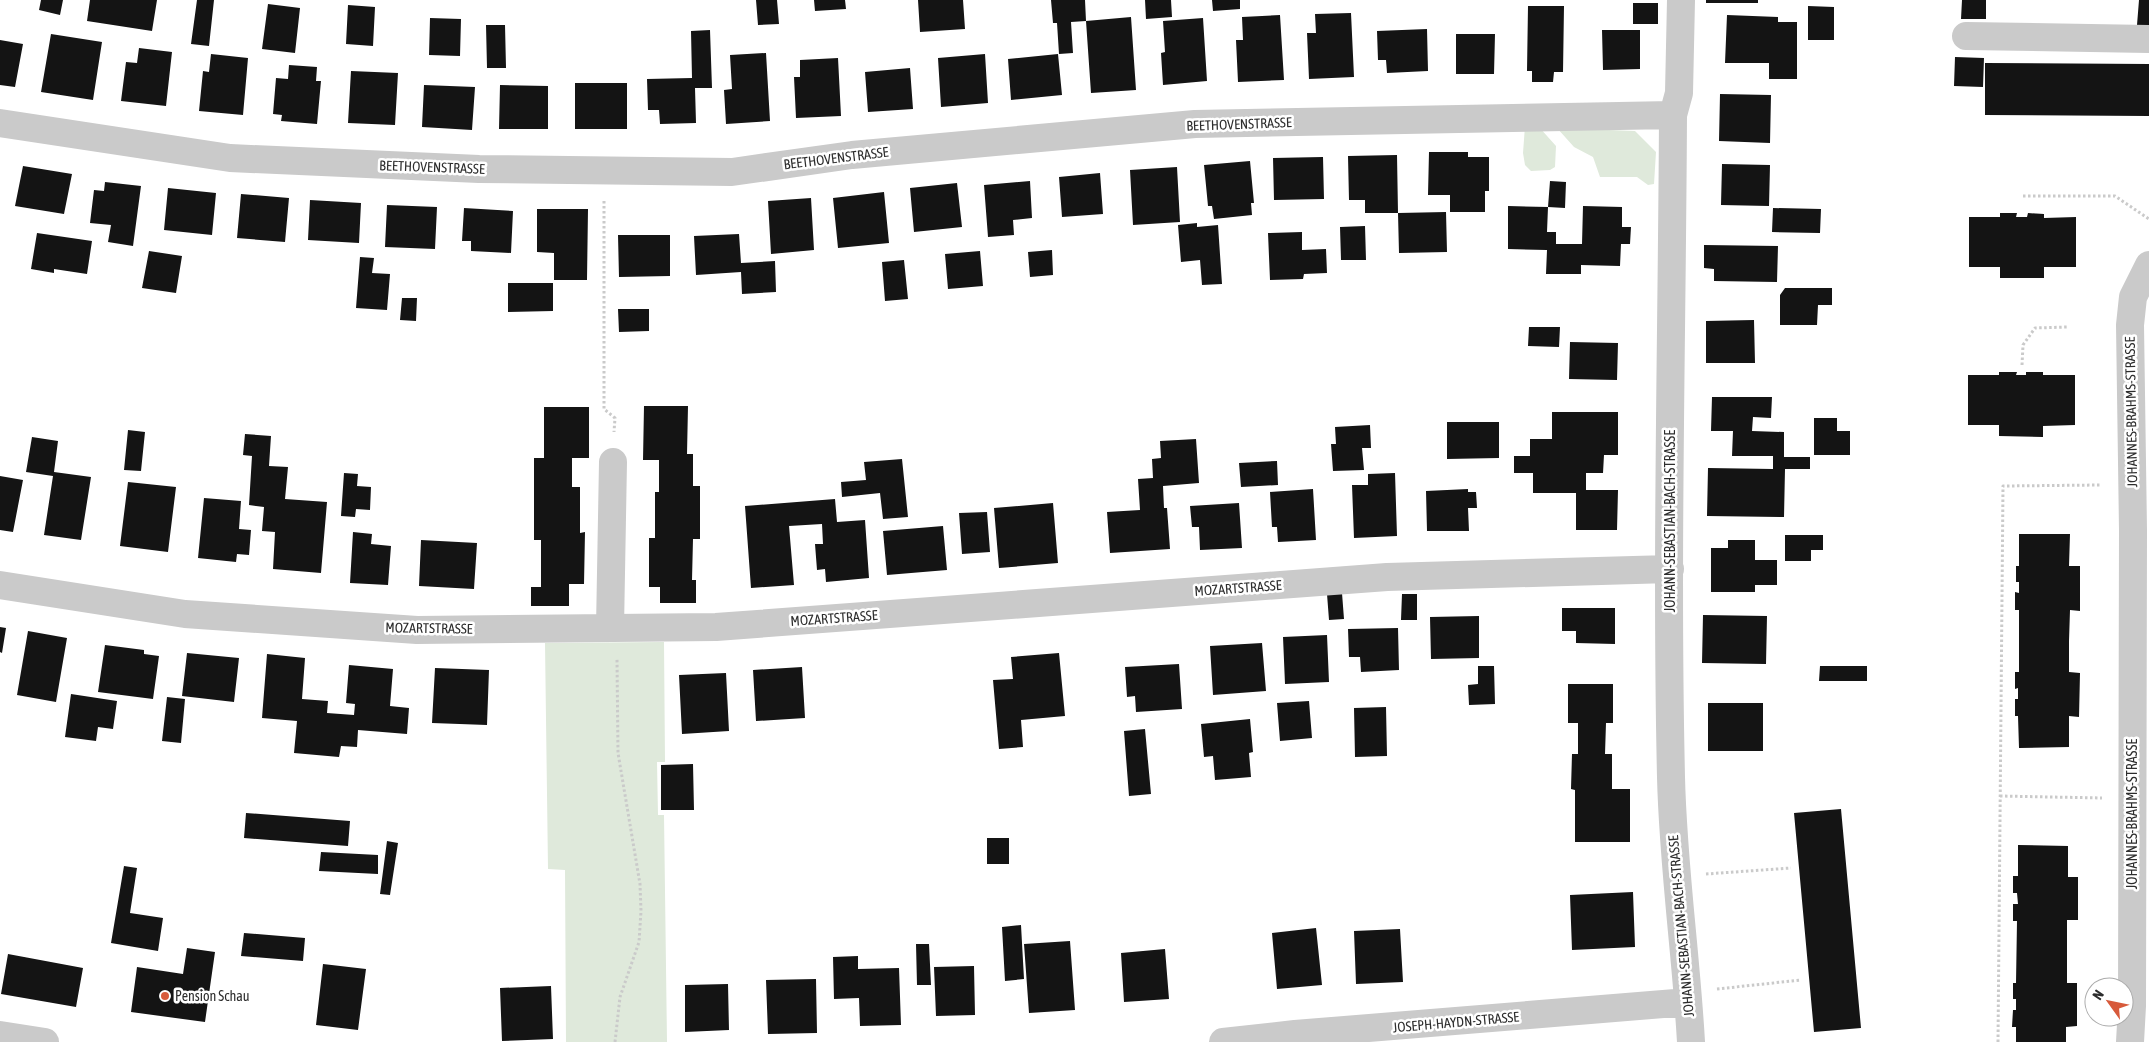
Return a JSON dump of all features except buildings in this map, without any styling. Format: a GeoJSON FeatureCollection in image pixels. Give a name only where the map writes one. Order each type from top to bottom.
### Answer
{"type":"FeatureCollection","features":[{"type":"Feature","properties":{"kind":"street","name":"JOHANN-SEBASTIAN-BACH-STRASSE"},"geometry":{"type":"LineString","coordinates":[[1681,0],[1679,93],[1673,115],[1670,569],[1671,778],[1675,876],[1691,1042]]}},
{"type":"Feature","properties":{"kind":"street"},"geometry":{"type":"LineString","coordinates":[[1966,36],[2149,40]]}},
{"type":"Feature","properties":{"kind":"street","name":"BEETHOVENSTRASSE"},"geometry":{"type":"LineString","coordinates":[[0,123],[230,158],[479,169],[732,172],[765,169],[782,164],[852,155],[1195,124],[1673,115]]}},
{"type":"Feature","properties":{"kind":"street","name":"JOHANNES-BRAHMS-STRASSE"},"geometry":{"type":"LineString","coordinates":[[2130,1042],[2140,1006],[2132,799],[2141,622],[2132,485],[2130,325],[2133,297],[2149,265]]}},
{"type":"Feature","properties":{"kind":"street"},"geometry":{"type":"LineString","coordinates":[[613,462],[614,628]]}},
{"type":"Feature","properties":{"kind":"street","name":"MOZARTSTRASSE"},"geometry":{"type":"LineString","coordinates":[[0,585],[185,614],[417,630],[716,627],[1387,577],[1670,569]]}},
{"type":"Feature","properties":{"kind":"street","name":"JOSEPH-HAYDN-STRASSE"},"geometry":{"type":"LineString","coordinates":[[1223,1042],[1688,997]]}},
{"type":"Feature","properties":{"kind":"street"},"geometry":{"type":"LineString","coordinates":[[0,1035],[45,1042]]}},
{"type":"Feature","properties":{"kind":"path"},"geometry":{"type":"LineString","coordinates":[[604,170],[604,409],[615,418],[613,462]]}},
{"type":"Feature","properties":{"kind":"path"},"geometry":{"type":"LineString","coordinates":[[2023,196],[2115,196],[2149,219]]}},
{"type":"Feature","properties":{"kind":"path"},"geometry":{"type":"LineString","coordinates":[[2022,365],[2023,345],[2035,328],[2068,327]]}},
{"type":"Feature","properties":{"kind":"path"},"geometry":{"type":"LineString","coordinates":[[1998,1042],[2003,486],[2132,485]]}},
{"type":"Feature","properties":{"kind":"path"},"geometry":{"type":"LineString","coordinates":[[614,628],[618,753],[640,884],[641,911],[638,942],[620,997],[615,1042]]}},
{"type":"Feature","properties":{"kind":"path"},"geometry":{"type":"LineString","coordinates":[[2000,796],[2132,799]]}},
{"type":"Feature","properties":{"kind":"path"},"geometry":{"type":"LineString","coordinates":[[1675,876],[1791,868]]}},
{"type":"Feature","properties":{"kind":"path"},"geometry":{"type":"LineString","coordinates":[[1688,997],[1801,980]]}},
{"type":"Feature","properties":{"kind":"green space"},"geometry":{"type":"Polygon","coordinates":[[[1525,126],[1539,127],[1556,146],[1555,167],[1550,170],[1531,171],[1525,165],[1523,153],[1525,126]]]}},
{"type":"Feature","properties":{"kind":"green space"},"geometry":{"type":"Polygon","coordinates":[[[1557,128],[1635,131],[1656,152],[1654,184],[1648,185],[1637,177],[1600,177],[1593,157],[1574,147],[1557,128]]]}},
{"type":"Feature","properties":{"kind":"green space"},"geometry":{"type":"Polygon","coordinates":[[[664,642],[665,762],[657,762],[658,815],[664,815],[667,1042],[566,1042],[565,870],[548,869],[545,643],[664,642]]]}},
{"type":"Feature","properties":{"kind":"place","name":"Pension Schau"},"geometry":{"type":"Point","coordinates":[165,996]}}]}
